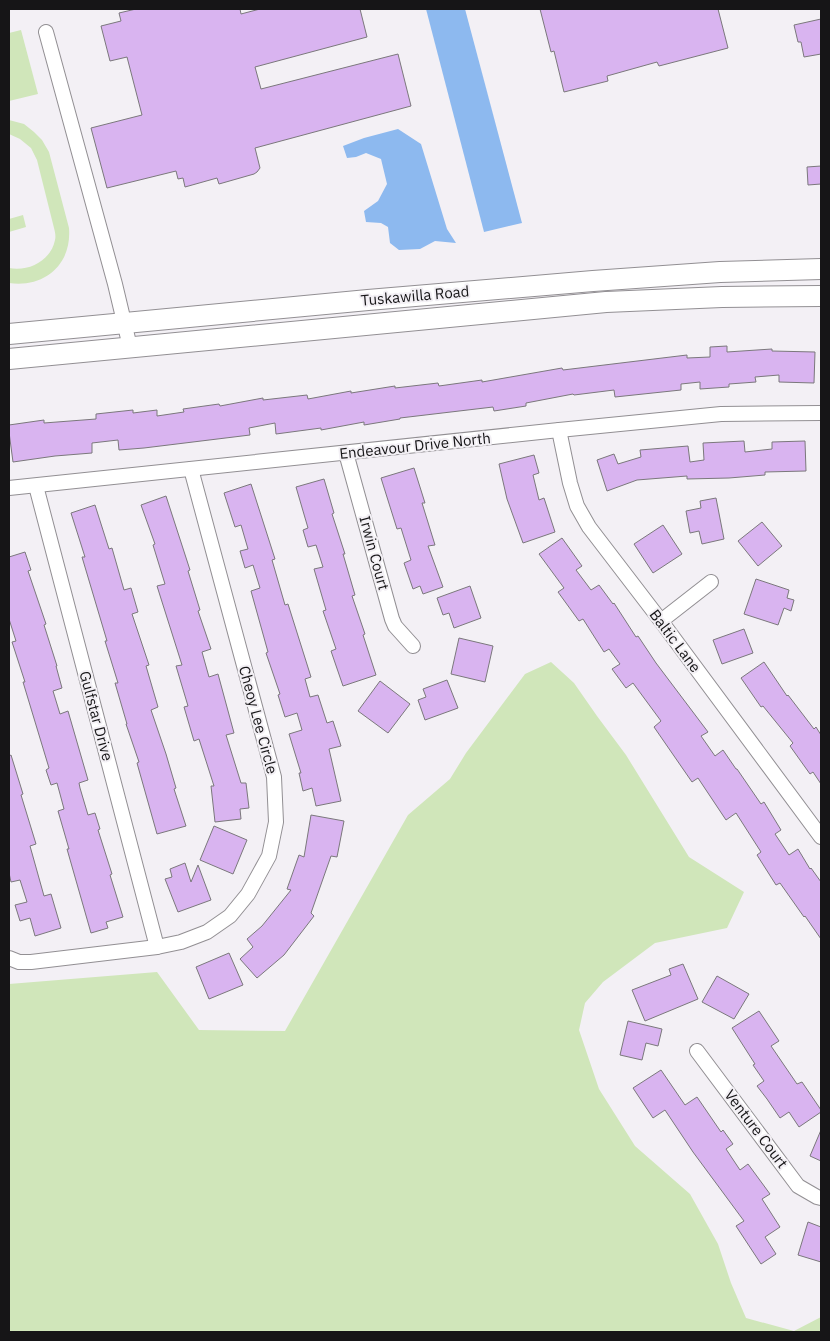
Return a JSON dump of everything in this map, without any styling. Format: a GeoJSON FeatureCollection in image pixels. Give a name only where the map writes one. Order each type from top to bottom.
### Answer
{"type":"FeatureCollection","features":[{"type":"Feature","properties":{"kind":"main road","name":"Tuskawilla Road"},"geometry":{"type":"LineString","coordinates":[[9,334],[602,280],[720,272],[821,269]]}},
{"type":"Feature","properties":{"kind":"main road"},"geometry":{"type":"LineString","coordinates":[[720,272],[722,297]]}},
{"type":"Feature","properties":{"kind":"main road"},"geometry":{"type":"LineString","coordinates":[[602,280],[606,302]]}},
{"type":"Feature","properties":{"kind":"main road","name":"Tuskawilla Road"},"geometry":{"type":"LineString","coordinates":[[9,359],[606,302],[722,297],[821,296]]}},
{"type":"Feature","properties":{"kind":"street"},"geometry":{"type":"LineString","coordinates":[[46,32],[115,284],[130,347]]}},
{"type":"Feature","properties":{"kind":"street","name":"Endeavour Drive North"},"geometry":{"type":"LineString","coordinates":[[9,488],[721,414],[821,413]]}},
{"type":"Feature","properties":{"kind":"street","name":"Baltic Lane"},"geometry":{"type":"LineString","coordinates":[[559,430],[570,484],[578,506],[589,526],[821,837]]}},
{"type":"Feature","properties":{"kind":"street","name":"Irwin Court"},"geometry":{"type":"LineString","coordinates":[[346,453],[392,619],[395,626],[413,646]]}},
{"type":"Feature","properties":{"kind":"street","name":"Cheoy Lee Circle"},"geometry":{"type":"LineString","coordinates":[[9,958],[18,962],[30,962],[157,947],[181,942],[207,932],[230,916],[248,894],[269,856],[276,822],[274,776],[191,469]]}},
{"type":"Feature","properties":{"kind":"street","name":"Gulfstar Drive"},"geometry":{"type":"LineString","coordinates":[[36,486],[157,947]]}},
{"type":"Feature","properties":{"kind":"street"},"geometry":{"type":"LineString","coordinates":[[661,621],[711,582]]}},
{"type":"Feature","properties":{"kind":"street","name":"Venture Court"},"geometry":{"type":"LineString","coordinates":[[697,1051],[798,1186],[821,1198]]}},
{"type":"Feature","properties":{"kind":"green space"},"geometry":{"type":"Polygon","coordinates":[[[21,30],[38,94],[9,101],[9,33],[21,30]]]}},
{"type":"Feature","properties":{"kind":"green space"},"geometry":{"type":"Polygon","coordinates":[[[9,120],[24,124],[34,132],[42,140],[49,152],[69,228],[69,241],[61,263],[44,278],[22,284],[9,283],[9,268],[24,268],[44,259],[53,247],[55,236],[37,160],[31,148],[20,139],[9,134],[9,120]]]}},
{"type":"Feature","properties":{"kind":"green space"},"geometry":{"type":"Polygon","coordinates":[[[23,215],[26,227],[9,232],[9,219],[23,215]]]}},
{"type":"Feature","properties":{"kind":"green space"},"geometry":{"type":"Polygon","coordinates":[[[551,662],[574,683],[626,755],[689,857],[744,892],[727,928],[655,943],[603,982],[585,1003],[579,1030],[599,1089],[635,1146],[690,1194],[718,1244],[731,1283],[746,1318],[794,1331],[821,1317],[821,1332],[9,1332],[9,984],[157,972],[199,1030],[285,1031],[408,815],[450,779],[466,753],[525,674],[551,662]]]}},
{"type":"Feature","properties":{"kind":"water"},"geometry":{"type":"Polygon","coordinates":[[[426,9],[465,9],[522,223],[484,232],[426,9]]]}},
{"type":"Feature","properties":{"kind":"water"},"geometry":{"type":"Polygon","coordinates":[[[398,129],[421,144],[447,229],[456,243],[435,241],[420,249],[399,250],[390,243],[388,227],[381,223],[366,222],[364,211],[378,201],[387,184],[381,159],[366,153],[347,158],[343,146],[398,129]]]}},
{"type":"Feature","properties":{"kind":"building"},"geometry":{"type":"Polygon","coordinates":[[[136,9],[240,9],[241,14],[260,9],[360,9],[367,37],[255,67],[261,89],[398,54],[411,106],[255,148],[260,168],[257,172],[219,184],[217,178],[185,187],[183,178],[178,179],[176,171],[107,188],[91,128],[142,115],[127,57],[110,61],[101,26],[121,21],[119,13],[136,9]]]}},
{"type":"Feature","properties":{"kind":"building"},"geometry":{"type":"Polygon","coordinates":[[[540,9],[718,9],[728,48],[659,66],[657,62],[607,76],[608,81],[564,92],[554,51],[551,52],[540,9]]]}},
{"type":"Feature","properties":{"kind":"building"},"geometry":{"type":"Polygon","coordinates":[[[821,19],[821,54],[804,57],[801,42],[798,42],[794,25],[821,19]]]}},
{"type":"Feature","properties":{"kind":"building"},"geometry":{"type":"Polygon","coordinates":[[[821,166],[821,184],[808,185],[807,167],[821,166]]]}},
{"type":"Feature","properties":{"kind":"building"},"geometry":{"type":"Polygon","coordinates":[[[727,346],[727,352],[772,349],[772,351],[815,352],[814,383],[779,382],[779,375],[755,377],[756,382],[729,384],[729,387],[700,389],[700,382],[681,384],[681,390],[615,397],[614,390],[573,394],[526,403],[526,406],[494,411],[493,407],[400,418],[364,425],[364,422],[321,430],[321,428],[276,434],[275,423],[249,428],[250,435],[119,450],[118,440],[92,443],[92,453],[13,462],[9,425],[44,420],[44,423],[96,419],[96,414],[133,410],[133,413],[157,410],[157,416],[184,412],[183,409],[219,404],[220,406],[263,398],[263,400],[307,395],[308,399],[351,391],[351,393],[395,386],[395,388],[438,383],[439,386],[482,380],[482,382],[562,368],[563,370],[687,355],[687,358],[710,357],[710,347],[727,346]]]}},
{"type":"Feature","properties":{"kind":"building"},"geometry":{"type":"Polygon","coordinates":[[[744,441],[745,452],[772,449],[772,442],[805,441],[806,471],[765,472],[765,475],[729,478],[687,479],[687,476],[637,480],[607,491],[597,460],[614,454],[618,464],[641,457],[640,450],[688,446],[690,462],[704,460],[703,443],[744,441]]]}},
{"type":"Feature","properties":{"kind":"building"},"geometry":{"type":"Polygon","coordinates":[[[534,455],[539,473],[533,475],[539,500],[544,498],[555,532],[523,543],[507,499],[499,464],[534,455]]]}},
{"type":"Feature","properties":{"kind":"building"},"geometry":{"type":"Polygon","coordinates":[[[414,468],[435,545],[428,546],[443,587],[423,594],[420,586],[413,589],[404,563],[411,560],[401,528],[397,529],[381,478],[414,468]]]}},
{"type":"Feature","properties":{"kind":"building"},"geometry":{"type":"Polygon","coordinates":[[[324,479],[355,595],[352,596],[376,675],[343,686],[331,651],[336,649],[323,611],[326,610],[314,569],[323,567],[316,545],[308,547],[303,530],[308,528],[296,487],[324,479]]]}},
{"type":"Feature","properties":{"kind":"building"},"geometry":{"type":"Polygon","coordinates":[[[251,484],[275,559],[272,560],[285,605],[288,604],[311,677],[305,679],[310,697],[318,695],[327,723],[333,721],[341,746],[329,749],[341,801],[316,806],[312,788],[303,791],[299,773],[301,773],[289,734],[302,730],[297,713],[285,717],[278,695],[280,694],[266,653],[268,652],[251,591],[260,588],[253,565],[245,568],[240,551],[248,549],[241,525],[235,527],[224,493],[251,484]]]}},
{"type":"Feature","properties":{"kind":"building"},"geometry":{"type":"Polygon","coordinates":[[[166,496],[190,570],[188,571],[200,610],[198,611],[211,649],[202,652],[209,677],[218,674],[234,733],[226,735],[241,783],[246,783],[249,808],[240,809],[241,819],[215,822],[211,786],[214,786],[199,739],[194,741],[184,707],[188,706],[176,666],[182,665],[157,586],[165,584],[153,545],[155,544],[141,505],[166,496]]]}},
{"type":"Feature","properties":{"kind":"building"},"geometry":{"type":"Polygon","coordinates":[[[716,498],[724,539],[702,544],[699,531],[690,533],[686,511],[701,508],[700,501],[716,498]]]}},
{"type":"Feature","properties":{"kind":"building"},"geometry":{"type":"Polygon","coordinates":[[[95,505],[109,549],[112,548],[124,590],[131,588],[138,612],[132,614],[149,665],[146,666],[158,707],[151,710],[166,754],[176,788],[174,789],[186,826],[157,834],[137,763],[139,762],[115,683],[118,683],[105,641],[107,641],[82,557],[85,557],[71,513],[95,505]]]}},
{"type":"Feature","properties":{"kind":"building"},"geometry":{"type":"Polygon","coordinates":[[[762,522],[782,546],[758,566],[738,541],[762,522]]]}},
{"type":"Feature","properties":{"kind":"building"},"geometry":{"type":"Polygon","coordinates":[[[663,525],[682,554],[653,573],[634,544],[663,525]]]}},
{"type":"Feature","properties":{"kind":"building"},"geometry":{"type":"Polygon","coordinates":[[[562,538],[582,566],[576,570],[591,590],[599,585],[614,603],[636,637],[638,636],[708,732],[701,736],[715,756],[723,750],[761,804],[764,802],[781,830],[775,834],[789,855],[798,849],[810,869],[821,882],[821,939],[780,883],[776,885],[757,855],[761,852],[736,813],[726,820],[698,778],[692,782],[654,727],[661,721],[633,683],[626,688],[612,669],[620,664],[609,649],[604,652],[583,619],[579,621],[558,592],[564,588],[539,554],[562,538]]]}},
{"type":"Feature","properties":{"kind":"building"},"geometry":{"type":"Polygon","coordinates":[[[25,552],[31,570],[28,571],[46,624],[44,625],[62,688],[53,691],[60,714],[68,711],[88,780],[79,783],[80,788],[88,815],[95,813],[100,829],[98,830],[112,874],[110,875],[123,917],[106,922],[108,928],[91,933],[58,811],[64,809],[60,794],[57,783],[51,785],[46,770],[49,768],[12,642],[16,641],[9,619],[9,557],[25,552]]]}},
{"type":"Feature","properties":{"kind":"building"},"geometry":{"type":"Polygon","coordinates":[[[756,579],[789,590],[787,598],[794,600],[791,611],[784,608],[778,625],[744,614],[756,579]]]}},
{"type":"Feature","properties":{"kind":"building"},"geometry":{"type":"Polygon","coordinates":[[[470,586],[481,618],[454,628],[449,613],[443,615],[437,598],[470,586]]]}},
{"type":"Feature","properties":{"kind":"building"},"geometry":{"type":"Polygon","coordinates":[[[744,629],[753,653],[722,664],[713,640],[744,629]]]}},
{"type":"Feature","properties":{"kind":"building"},"geometry":{"type":"Polygon","coordinates":[[[459,638],[493,646],[485,682],[451,674],[459,638]]]}},
{"type":"Feature","properties":{"kind":"building"},"geometry":{"type":"Polygon","coordinates":[[[764,662],[787,696],[821,735],[821,784],[813,772],[810,774],[790,746],[793,743],[763,706],[761,707],[741,678],[764,662]]]}},
{"type":"Feature","properties":{"kind":"building"},"geometry":{"type":"Polygon","coordinates":[[[447,680],[458,708],[425,720],[418,700],[426,697],[423,689],[447,680]]]}},
{"type":"Feature","properties":{"kind":"building"},"geometry":{"type":"Polygon","coordinates":[[[380,681],[410,704],[388,733],[358,711],[380,681]]]}},
{"type":"Feature","properties":{"kind":"building"},"geometry":{"type":"Polygon","coordinates":[[[11,755],[36,844],[30,846],[44,896],[51,894],[61,928],[35,936],[30,918],[20,921],[15,905],[27,902],[20,880],[11,882],[9,873],[9,756],[11,755]]]}},
{"type":"Feature","properties":{"kind":"building"},"geometry":{"type":"Polygon","coordinates":[[[311,815],[344,821],[337,857],[331,856],[311,913],[314,916],[284,955],[257,978],[240,959],[253,947],[247,939],[262,926],[291,890],[287,889],[299,855],[304,857],[311,815]]]}},
{"type":"Feature","properties":{"kind":"building"},"geometry":{"type":"Polygon","coordinates":[[[214,826],[247,840],[233,874],[200,860],[214,826]]]}},
{"type":"Feature","properties":{"kind":"building"},"geometry":{"type":"Polygon","coordinates":[[[185,863],[191,882],[198,865],[211,900],[178,912],[165,879],[172,877],[170,869],[185,863]]]}},
{"type":"Feature","properties":{"kind":"building"},"geometry":{"type":"Polygon","coordinates":[[[229,953],[243,985],[209,999],[196,967],[229,953]]]}},
{"type":"Feature","properties":{"kind":"building"},"geometry":{"type":"Polygon","coordinates":[[[683,964],[698,999],[645,1021],[632,990],[671,975],[669,969],[683,964]]]}},
{"type":"Feature","properties":{"kind":"building"},"geometry":{"type":"Polygon","coordinates":[[[717,976],[749,994],[734,1019],[702,1002],[717,976]]]}},
{"type":"Feature","properties":{"kind":"building"},"geometry":{"type":"Polygon","coordinates":[[[759,1011],[779,1041],[771,1046],[797,1084],[802,1082],[821,1110],[821,1112],[799,1127],[789,1112],[780,1118],[757,1086],[764,1081],[732,1028],[759,1011]]]}},
{"type":"Feature","properties":{"kind":"building"},"geometry":{"type":"Polygon","coordinates":[[[628,1021],[662,1029],[658,1046],[646,1043],[642,1060],[620,1055],[628,1021]]]}},
{"type":"Feature","properties":{"kind":"building"},"geometry":{"type":"Polygon","coordinates":[[[661,1070],[685,1105],[697,1097],[721,1132],[723,1130],[733,1144],[726,1149],[740,1170],[748,1164],[770,1194],[762,1199],[780,1227],[765,1237],[776,1254],[761,1264],[736,1226],[744,1221],[693,1152],[665,1110],[653,1118],[633,1088],[661,1070]]]}},
{"type":"Feature","properties":{"kind":"building"},"geometry":{"type":"Polygon","coordinates":[[[821,1130],[821,1161],[810,1156],[821,1130]]]}},
{"type":"Feature","properties":{"kind":"building"},"geometry":{"type":"Polygon","coordinates":[[[808,1222],[821,1227],[821,1262],[798,1255],[808,1222]]]}}]}
